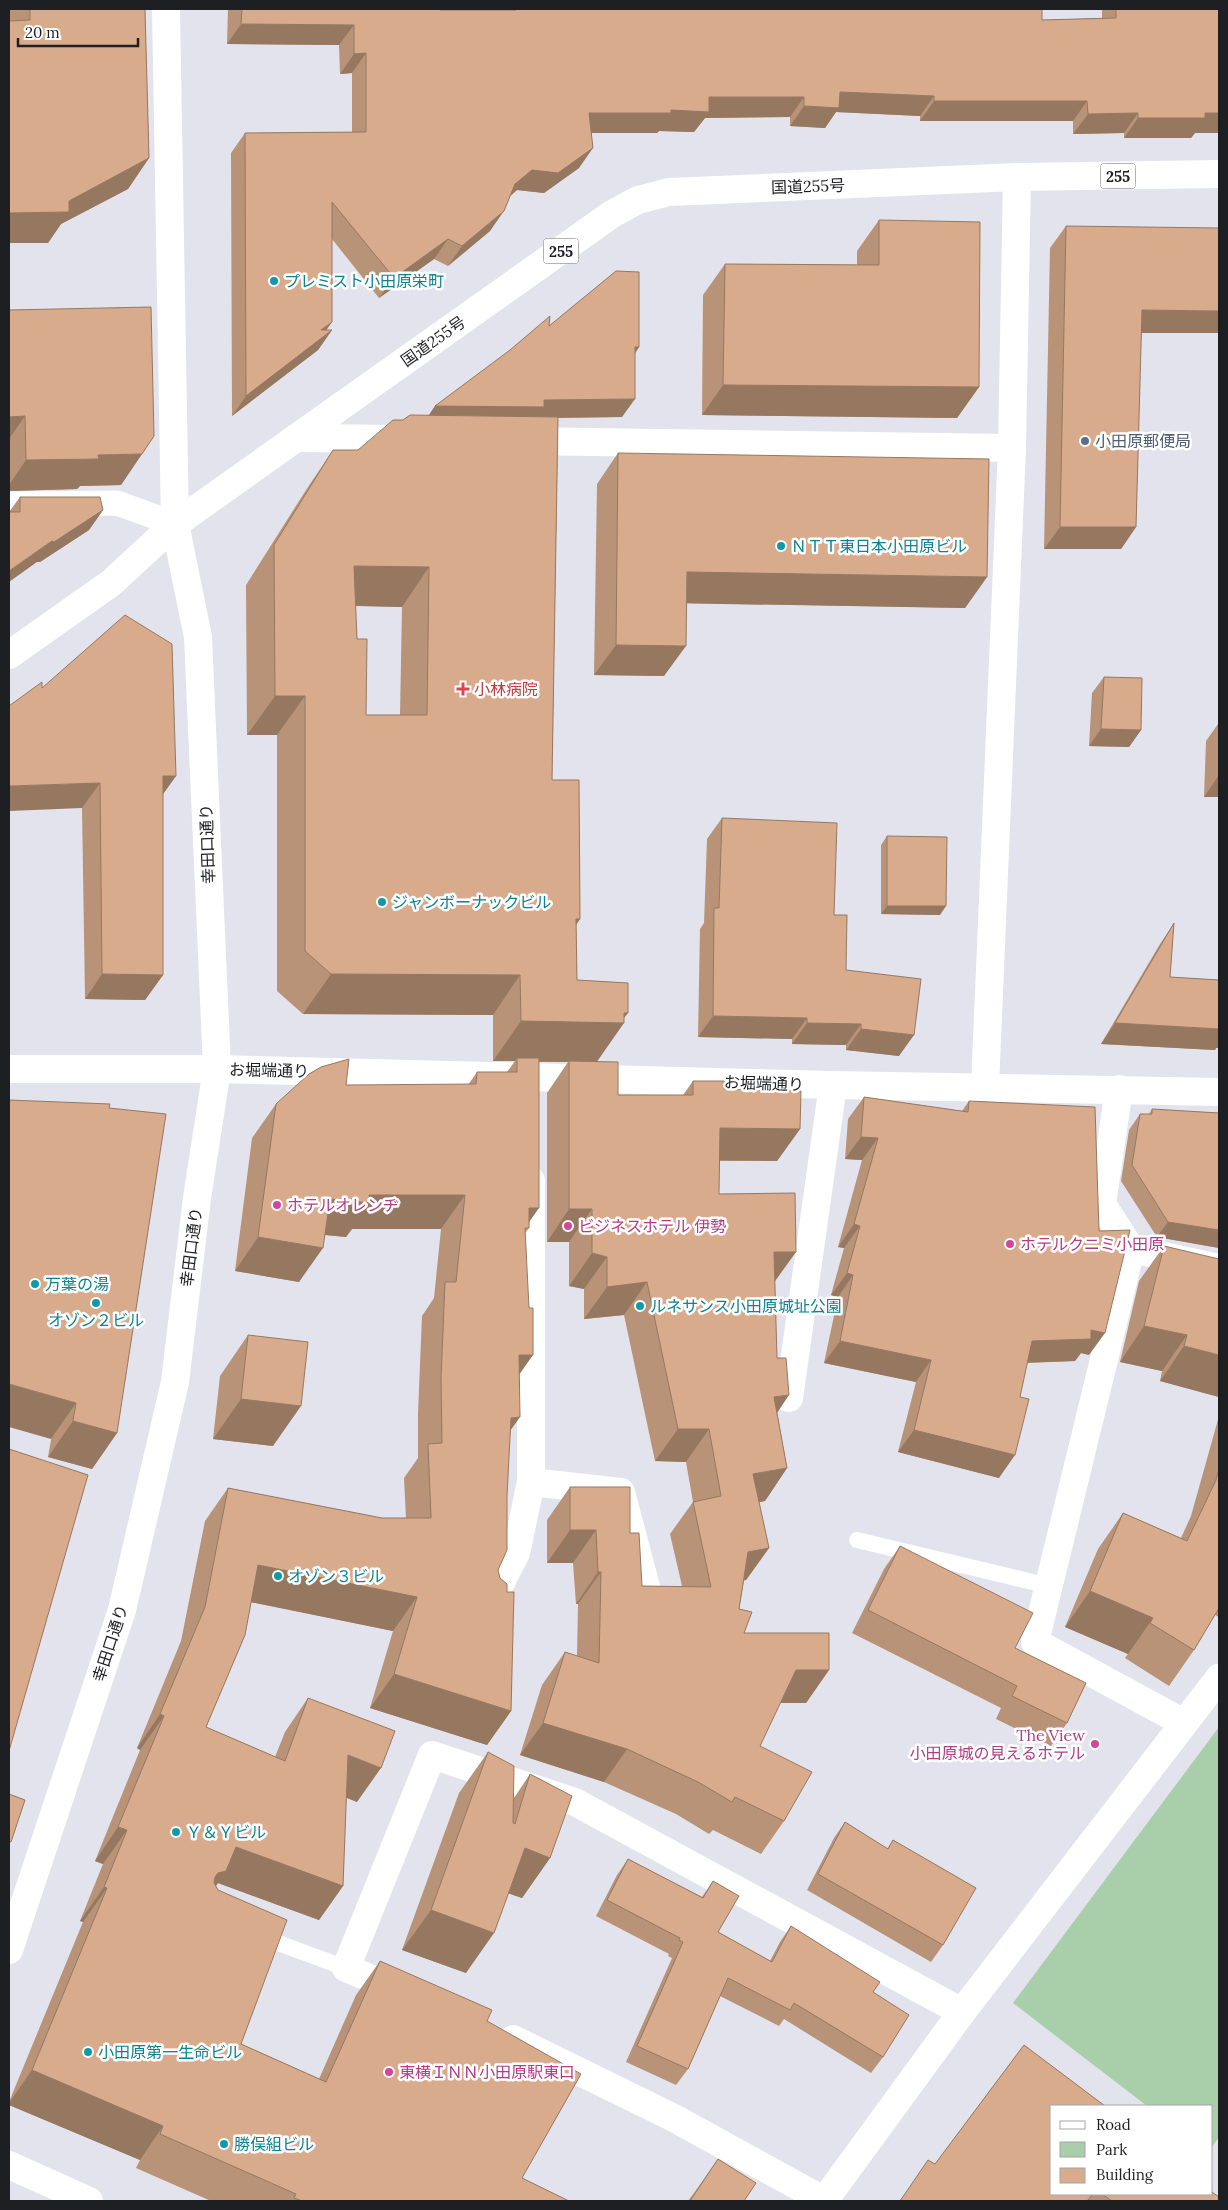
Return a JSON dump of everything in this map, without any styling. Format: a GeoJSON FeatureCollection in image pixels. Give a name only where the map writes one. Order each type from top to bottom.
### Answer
{"type":"FeatureCollection","features":[{"type":"Feature","properties":{"kind":"main road"},"geometry":{"type":"LineString","coordinates":[[166,9],[175,524]]}},
{"type":"Feature","properties":{"kind":"main road","name":"国道255号"},"geometry":{"type":"LineString","coordinates":[[9,655],[111,583],[175,524],[612,214],[638,200],[669,192],[1017,177],[1219,174]]}},
{"type":"Feature","properties":{"kind":"main road"},"geometry":{"type":"LineString","coordinates":[[985,1087],[1012,448],[1017,177]]}},
{"type":"Feature","properties":{"kind":"main road"},"geometry":{"type":"LineString","coordinates":[[296,438],[431,439]]}},
{"type":"Feature","properties":{"kind":"main road"},"geometry":{"type":"LineString","coordinates":[[500,440],[1012,448]]}},
{"type":"Feature","properties":{"kind":"main road","name":"幸田口通り"},"geometry":{"type":"LineString","coordinates":[[9,1950],[122,1610],[129,1582],[175,1382],[197,1198],[217,1069],[198,638],[175,524]]}},
{"type":"Feature","properties":{"kind":"main road","name":"お堀端通り"},"geometry":{"type":"LineString","coordinates":[[9,1069],[217,1069],[833,1085],[1219,1092]]}},
{"type":"Feature","properties":{"kind":"main road"},"geometry":{"type":"LineString","coordinates":[[531,1077],[531,1107]]}},
{"type":"Feature","properties":{"kind":"main road"},"geometry":{"type":"LineString","coordinates":[[789,1398],[833,1085]]}},
{"type":"Feature","properties":{"kind":"main road"},"geometry":{"type":"LineString","coordinates":[[1119,1089],[1102,1204],[1131,1249],[1219,1268]]}},
{"type":"Feature","properties":{"kind":"main road"},"geometry":{"type":"LineString","coordinates":[[490,1604],[516,1553],[531,1482],[531,1157]]}},
{"type":"Feature","properties":{"kind":"main road"},"geometry":{"type":"LineString","coordinates":[[1131,1249],[1035,1642],[1184,1723]]}},
{"type":"Feature","properties":{"kind":"main road"},"geometry":{"type":"LineString","coordinates":[[531,1482],[621,1492],[649,1598]]}},
{"type":"Feature","properties":{"kind":"main road"},"geometry":{"type":"LineString","coordinates":[[489,2028],[674,2118],[824,2201],[962,2012],[1219,1678]]}},
{"type":"Feature","properties":{"kind":"main road"},"geometry":{"type":"LineString","coordinates":[[426,2002],[346,1968],[432,1755],[575,1802],[962,2012]]}},
{"type":"Feature","properties":{"kind":"main road"},"geometry":{"type":"LineString","coordinates":[[9,2164],[89,2201]]}},
{"type":"Feature","properties":{"kind":"street"},"geometry":{"type":"LineString","coordinates":[[9,504],[117,503],[175,524]]}},
{"type":"Feature","properties":{"kind":"lane"},"geometry":{"type":"LineString","coordinates":[[857,1540],[1049,1586]]}},
{"type":"Feature","properties":{"kind":"lane"},"geometry":{"type":"LineString","coordinates":[[246,1932],[346,1968]]}},
{"type":"Feature","properties":{"kind":"green space"},"geometry":{"type":"Polygon","coordinates":[[[1219,1727],[1219,2137],[1213,2146],[1213,2105],[1146,2105],[1013,2003],[1219,1727]]]}},
{"type":"Feature","properties":{"kind":"building"},"geometry":{"type":"Polygon","coordinates":[[[30,9],[145,9],[149,158],[69,201],[69,212],[9,213],[9,21],[30,20],[30,9]]]}},
{"type":"Feature","properties":{"kind":"building"},"geometry":{"type":"Polygon","coordinates":[[[242,9],[1042,9],[1042,20],[1116,18],[1116,9],[1219,9],[1219,113],[1205,113],[1205,118],[1138,118],[1138,113],[1088,114],[1087,101],[934,101],[934,96],[840,92],[839,108],[804,106],[804,97],[709,97],[709,112],[671,110],[671,113],[589,113],[593,148],[558,173],[532,170],[515,184],[504,211],[462,246],[448,239],[394,278],[332,202],[332,322],[321,330],[332,330],[246,396],[245,133],[366,132],[366,53],[354,54],[354,25],[241,24],[242,9]]]}},
{"type":"Feature","properties":{"kind":"building"},"geometry":{"type":"Polygon","coordinates":[[[879,220],[980,222],[979,387],[723,385],[725,264],[879,265],[879,220]]]}},
{"type":"Feature","properties":{"kind":"building","name":"小田原郵便局"},"geometry":{"type":"Polygon","coordinates":[[[1066,226],[1219,228],[1219,311],[1142,310],[1136,527],[1060,527],[1066,226]]]}},
{"type":"Feature","properties":{"kind":"building"},"geometry":{"type":"Polygon","coordinates":[[[616,271],[639,272],[639,347],[635,347],[635,399],[544,400],[544,407],[435,406],[510,350],[550,316],[549,326],[616,271]]]}},
{"type":"Feature","properties":{"kind":"building"},"geometry":{"type":"Polygon","coordinates":[[[151,307],[154,436],[142,454],[98,455],[99,459],[26,460],[25,416],[9,417],[9,310],[151,307]]]}},
{"type":"Feature","properties":{"kind":"building"},"geometry":{"type":"Polygon","coordinates":[[[410,415],[558,417],[552,780],[579,780],[580,919],[576,919],[577,980],[628,983],[628,1013],[624,1013],[624,1023],[521,1021],[520,975],[331,974],[305,951],[305,696],[275,696],[274,545],[333,450],[358,450],[393,420],[403,420],[410,415]],[[354,566],[357,639],[367,639],[366,715],[427,715],[429,567],[354,566]]]}},
{"type":"Feature","properties":{"kind":"building","name":"ＮＴＴ東日本小田原ビル"},"geometry":{"type":"Polygon","coordinates":[[[618,453],[989,459],[987,577],[687,572],[686,646],[616,645],[618,453]]]}},
{"type":"Feature","properties":{"kind":"building"},"geometry":{"type":"Polygon","coordinates":[[[20,497],[100,497],[103,510],[54,542],[52,541],[9,571],[9,512],[20,512],[20,497]]]}},
{"type":"Feature","properties":{"kind":"building"},"geometry":{"type":"Polygon","coordinates":[[[125,615],[172,644],[176,776],[163,776],[163,975],[102,974],[100,783],[10,786],[9,804],[9,706],[42,682],[42,688],[125,615]]]}},
{"type":"Feature","properties":{"kind":"building"},"geometry":{"type":"Polygon","coordinates":[[[1104,677],[1142,678],[1141,730],[1101,729],[1104,677]]]}},
{"type":"Feature","properties":{"kind":"building"},"geometry":{"type":"Polygon","coordinates":[[[722,818],[837,823],[834,915],[847,915],[846,970],[921,979],[914,1035],[861,1029],[861,1024],[807,1023],[807,1018],[713,1016],[714,908],[719,908],[722,818]]]}},
{"type":"Feature","properties":{"kind":"building"},"geometry":{"type":"Polygon","coordinates":[[[887,836],[947,837],[946,906],[887,906],[887,836]]]}},
{"type":"Feature","properties":{"kind":"building"},"geometry":{"type":"Polygon","coordinates":[[[1174,923],[1170,977],[1219,980],[1219,1029],[1115,1023],[1174,923]]]}},
{"type":"Feature","properties":{"kind":"building"},"geometry":{"type":"Polygon","coordinates":[[[517,1058],[539,1058],[539,1208],[529,1208],[529,1228],[525,1228],[529,1308],[533,1308],[533,1355],[519,1355],[520,1417],[511,1418],[507,1496],[507,1550],[498,1570],[500,1578],[507,1584],[507,1592],[514,1592],[511,1711],[394,1674],[417,1597],[258,1565],[245,1635],[206,1727],[285,1761],[308,1698],[395,1731],[381,1768],[348,1755],[343,1886],[236,1847],[226,1871],[218,1873],[215,1877],[214,1883],[218,1890],[287,1920],[241,2044],[326,2082],[380,1961],[492,2010],[487,2021],[581,2074],[522,2178],[569,2201],[302,2201],[294,2198],[296,2194],[160,2134],[163,2126],[32,2070],[107,1888],[104,1887],[127,1830],[118,1827],[164,1716],[160,1714],[205,1607],[228,1488],[382,1518],[431,1518],[428,1444],[442,1443],[441,1379],[445,1282],[456,1282],[465,1195],[369,1195],[370,1203],[330,1199],[323,1248],[258,1237],[276,1104],[309,1074],[321,1067],[349,1059],[346,1085],[476,1084],[477,1072],[517,1072],[517,1058]]]}},
{"type":"Feature","properties":{"kind":"building"},"geometry":{"type":"Polygon","coordinates":[[[569,1061],[618,1062],[618,1095],[693,1095],[693,1081],[725,1081],[724,1089],[801,1091],[800,1129],[720,1128],[719,1194],[795,1193],[796,1252],[774,1252],[777,1358],[786,1358],[789,1395],[774,1397],[787,1468],[753,1474],[769,1548],[748,1552],[739,1609],[752,1612],[744,1633],[829,1633],[829,1670],[796,1670],[760,1746],[812,1772],[784,1821],[735,1797],[732,1802],[698,1782],[627,1749],[543,1723],[565,1652],[599,1663],[601,1572],[598,1572],[596,1530],[570,1530],[570,1487],[630,1487],[630,1533],[639,1533],[642,1586],[711,1587],[693,1502],[721,1496],[709,1429],[678,1429],[647,1282],[607,1287],[607,1257],[592,1253],[592,1209],[569,1209],[569,1061]]]}},
{"type":"Feature","properties":{"kind":"building"},"geometry":{"type":"Polygon","coordinates":[[[864,1097],[968,1112],[969,1101],[1095,1107],[1099,1231],[1130,1230],[1105,1333],[1091,1330],[1091,1339],[1032,1341],[1020,1397],[1029,1399],[1015,1455],[914,1430],[931,1360],[840,1341],[853,1275],[847,1273],[860,1226],[854,1224],[878,1138],[861,1137],[864,1097]]]}},
{"type":"Feature","properties":{"kind":"building"},"geometry":{"type":"Polygon","coordinates":[[[9,1100],[110,1104],[109,1108],[166,1114],[117,1433],[73,1421],[76,1403],[9,1384],[9,1100]]]}},
{"type":"Feature","properties":{"kind":"building"},"geometry":{"type":"Polygon","coordinates":[[[1152,1109],[1219,1113],[1219,1230],[1168,1222],[1132,1165],[1140,1114],[1152,1114],[1152,1109]]]}},
{"type":"Feature","properties":{"kind":"building"},"geometry":{"type":"Polygon","coordinates":[[[1164,1246],[1219,1259],[1219,1355],[1184,1346],[1187,1335],[1144,1326],[1164,1246]]]}},
{"type":"Feature","properties":{"kind":"building"},"geometry":{"type":"Polygon","coordinates":[[[248,1335],[308,1342],[301,1406],[241,1399],[248,1335]]]}},
{"type":"Feature","properties":{"kind":"building"},"geometry":{"type":"Polygon","coordinates":[[[9,1449],[88,1475],[9,1751],[9,1449]]]}},
{"type":"Feature","properties":{"kind":"building"},"geometry":{"type":"Polygon","coordinates":[[[1219,1469],[1219,1608],[1194,1650],[1150,1623],[1153,1618],[1090,1591],[1123,1513],[1187,1541],[1216,1480],[1219,1469]]]}},
{"type":"Feature","properties":{"kind":"building"},"geometry":{"type":"Polygon","coordinates":[[[900,1546],[1033,1613],[1015,1648],[1086,1683],[1067,1723],[1012,1696],[1017,1686],[868,1610],[900,1546]]]}},
{"type":"Feature","properties":{"kind":"building"},"geometry":{"type":"Polygon","coordinates":[[[488,1752],[514,1766],[513,1823],[515,1824],[530,1774],[572,1796],[550,1858],[525,1848],[494,1933],[431,1910],[488,1752]]]}},
{"type":"Feature","properties":{"kind":"building"},"geometry":{"type":"Polygon","coordinates":[[[9,1794],[25,1800],[11,1842],[9,1841],[9,1794]]]}},
{"type":"Feature","properties":{"kind":"building"},"geometry":{"type":"Polygon","coordinates":[[[845,1822],[888,1849],[893,1840],[976,1888],[943,1945],[818,1874],[845,1822]]]}},
{"type":"Feature","properties":{"kind":"building"},"geometry":{"type":"Polygon","coordinates":[[[628,1859],[703,1898],[713,1881],[739,1896],[718,1932],[772,1962],[791,1926],[880,1982],[873,1992],[909,2015],[883,2057],[794,2003],[790,2010],[728,1978],[688,2069],[637,2046],[683,1942],[679,1940],[680,1938],[607,1900],[628,1859]]]}},
{"type":"Feature","properties":{"kind":"building"},"geometry":{"type":"Polygon","coordinates":[[[1024,2045],[1104,2105],[1050,2105],[1050,2195],[1092,2195],[1087,2201],[900,2201],[928,2160],[935,2164],[1024,2045]]]}},
{"type":"Feature","properties":{"kind":"building"},"geometry":{"type":"Polygon","coordinates":[[[718,2159],[756,2183],[744,2201],[690,2201],[718,2159]]]}},
{"type":"Feature","properties":{"kind":"building"},"geometry":{"type":"Polygon","coordinates":[[[1213,2193],[1219,2197],[1219,2201],[1112,2201],[1103,2195],[1213,2195],[1213,2193]]]}},
{"type":"Feature","properties":{"kind":"place","name":"プレミスト小田原栄町"},"geometry":{"type":"Point","coordinates":[274,281]}},
{"type":"Feature","properties":{"kind":"place","name":"小田原郵便局"},"geometry":{"type":"Point","coordinates":[1085,441]}},
{"type":"Feature","properties":{"kind":"place","name":"ＮＴＴ東日本小田原ビル"},"geometry":{"type":"Point","coordinates":[781,546]}},
{"type":"Feature","properties":{"kind":"place","name":"小林病院"},"geometry":{"type":"Point","coordinates":[463,689]}},
{"type":"Feature","properties":{"kind":"place","name":"ジャンボーナックビル"},"geometry":{"type":"Point","coordinates":[382,902]}},
{"type":"Feature","properties":{"kind":"place","name":"ホテルオレンヂ"},"geometry":{"type":"Point","coordinates":[277,1205]}},
{"type":"Feature","properties":{"kind":"place","name":"ビジネスホテル 伊勢"},"geometry":{"type":"Point","coordinates":[568,1226]}},
{"type":"Feature","properties":{"kind":"place","name":"ホテルクニミ小田原"},"geometry":{"type":"Point","coordinates":[1010,1244]}},
{"type":"Feature","properties":{"kind":"place","name":"万葉の湯"},"geometry":{"type":"Point","coordinates":[35,1284]}},
{"type":"Feature","properties":{"kind":"place","name":"オゾン２ビル"},"geometry":{"type":"Point","coordinates":[96,1303]}},
{"type":"Feature","properties":{"kind":"place","name":"ルネサンス小田原城址公園"},"geometry":{"type":"Point","coordinates":[640,1306]}},
{"type":"Feature","properties":{"kind":"place","name":"オゾン３ビル"},"geometry":{"type":"Point","coordinates":[278,1576]}},
{"type":"Feature","properties":{"kind":"place","name":"The View 小田原城の見えるホテル"},"geometry":{"type":"Point","coordinates":[1095,1744]}},
{"type":"Feature","properties":{"kind":"place","name":"Ｙ＆Ｙビル"},"geometry":{"type":"Point","coordinates":[176,1832]}},
{"type":"Feature","properties":{"kind":"place","name":"小田原第一生命ビル"},"geometry":{"type":"Point","coordinates":[88,2052]}},
{"type":"Feature","properties":{"kind":"place","name":"東横ＩＮＮ小田原駅東口"},"geometry":{"type":"Point","coordinates":[389,2072]}},
{"type":"Feature","properties":{"kind":"place","name":"勝俣組ビル"},"geometry":{"type":"Point","coordinates":[224,2144]}}]}
